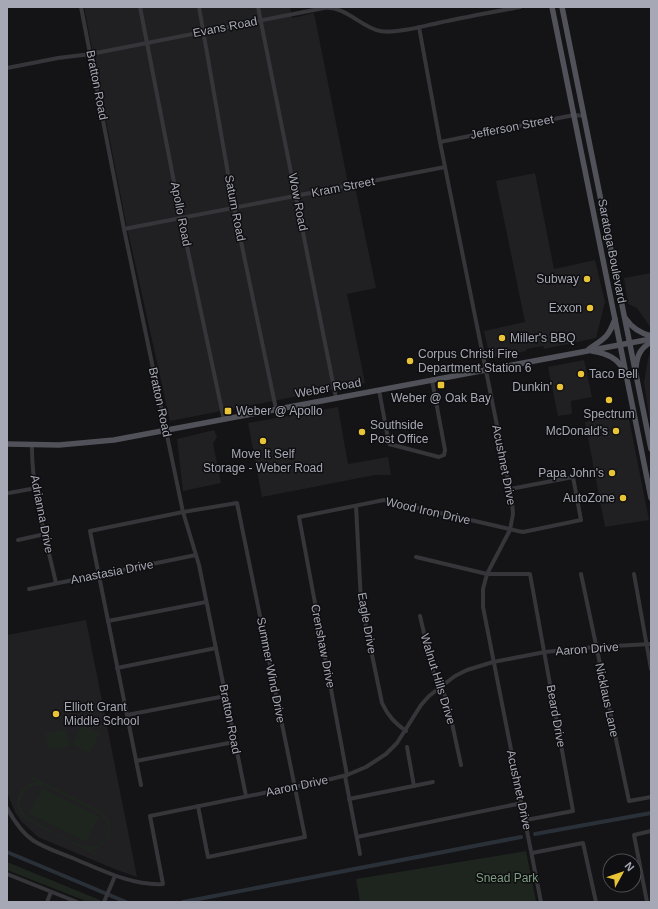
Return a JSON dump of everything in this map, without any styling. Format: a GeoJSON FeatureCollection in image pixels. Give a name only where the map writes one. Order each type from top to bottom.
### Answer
{"type":"FeatureCollection","features":[{"type":"Feature","properties":{"kind":"main road","name":"Saratoga Boulevard"},"geometry":{"type":"LineString","coordinates":[[552,7],[651,498]]}},
{"type":"Feature","properties":{"kind":"main road","name":"Saratoga Boulevard"},"geometry":{"type":"LineString","coordinates":[[562,7],[651,449]]}},
{"type":"Feature","properties":{"kind":"main road"},"geometry":{"type":"LineString","coordinates":[[624,317],[634,328],[651,339],[644,346],[638,356],[635,371]]}},
{"type":"Feature","properties":{"kind":"main road"},"geometry":{"type":"LineString","coordinates":[[588,350],[606,338],[615,318]]}},
{"type":"Feature","properties":{"kind":"main road","name":"Weber Road"},"geometry":{"type":"LineString","coordinates":[[7,444],[59,445],[106,441],[166,431],[486,369],[651,339]]}},
{"type":"Feature","properties":{"kind":"main road"},"geometry":{"type":"LineString","coordinates":[[588,350],[611,356],[622,366],[626,373]]}},
{"type":"Feature","properties":{"kind":"street","name":"Bratton Road"},"geometry":{"type":"LineString","coordinates":[[81,7],[124,229],[166,431],[183,512],[196,555],[246,796]]}},
{"type":"Feature","properties":{"kind":"street","name":"Apollo Road"},"geometry":{"type":"LineString","coordinates":[[140,7],[181,218],[224,420]]}},
{"type":"Feature","properties":{"kind":"street","name":"Saturn Road"},"geometry":{"type":"LineString","coordinates":[[199,7],[234,208],[276,409]]}},
{"type":"Feature","properties":{"kind":"street","name":"Wow Road"},"geometry":{"type":"LineString","coordinates":[[258,7],[297,196],[336,398]]}},
{"type":"Feature","properties":{"kind":"street","name":"Evans Road"},"geometry":{"type":"LineString","coordinates":[[7,68],[58,58],[91,54],[328,7],[351,14],[368,25],[379,30],[386,31],[419,27],[520,7]]}},
{"type":"Feature","properties":{"kind":"street","name":"Acushnet Drive"},"geometry":{"type":"LineString","coordinates":[[419,27],[440,142],[510,489],[513,514],[510,530],[487,574],[483,589],[483,607],[541,902]]}},
{"type":"Feature","properties":{"kind":"street","name":"Jefferson Street"},"geometry":{"type":"LineString","coordinates":[[440,142],[574,115],[584,116]]}},
{"type":"Feature","properties":{"kind":"street","name":"Kram Street"},"geometry":{"type":"LineString","coordinates":[[124,229],[445,167]]}},
{"type":"Feature","properties":{"kind":"street"},"geometry":{"type":"LineString","coordinates":[[379,390],[389,444],[439,457],[444,455],[445,450],[432,380]]}},
{"type":"Feature","properties":{"kind":"street","name":"Adrianna Drive"},"geometry":{"type":"LineString","coordinates":[[32,444],[32,460],[36,488],[56,583]]}},
{"type":"Feature","properties":{"kind":"street","name":"Wood Iron Drive"},"geometry":{"type":"LineString","coordinates":[[298,517],[384,500],[523,532],[581,520],[573,477],[510,489]]}},
{"type":"Feature","properties":{"kind":"street"},"geometry":{"type":"LineString","coordinates":[[9,493],[36,488]]}},
{"type":"Feature","properties":{"kind":"street","name":"Summer Wind Drive"},"geometry":{"type":"LineString","coordinates":[[183,512],[237,503],[305,837],[208,857],[198,806]]}},
{"type":"Feature","properties":{"kind":"street","name":"Eagle Drive"},"geometry":{"type":"LineString","coordinates":[[356,506],[361,602],[382,702],[386,712],[393,721],[406,731]]}},
{"type":"Feature","properties":{"kind":"street"},"geometry":{"type":"LineString","coordinates":[[141,785],[90,532],[183,512]]}},
{"type":"Feature","properties":{"kind":"street","name":"Crenshaw Drive"},"geometry":{"type":"LineString","coordinates":[[298,517],[360,854]]}},
{"type":"Feature","properties":{"kind":"street"},"geometry":{"type":"LineString","coordinates":[[18,540],[45,534]]}},
{"type":"Feature","properties":{"kind":"street","name":"Anastasia Drive"},"geometry":{"type":"LineString","coordinates":[[29,588],[196,555]]}},
{"type":"Feature","properties":{"kind":"street"},"geometry":{"type":"LineString","coordinates":[[416,557],[487,574]]}},
{"type":"Feature","properties":{"kind":"street","name":"Beard Drive"},"geometry":{"type":"LineString","coordinates":[[487,574],[530,574],[573,811],[526,820]]}},
{"type":"Feature","properties":{"kind":"street","name":"Nicklaus Lane"},"geometry":{"type":"LineString","coordinates":[[581,574],[595,647],[629,801],[651,797]]}},
{"type":"Feature","properties":{"kind":"street"},"geometry":{"type":"LineString","coordinates":[[634,574],[649,645],[651,669]]}},
{"type":"Feature","properties":{"kind":"street"},"geometry":{"type":"LineString","coordinates":[[108,622],[206,602]]}},
{"type":"Feature","properties":{"kind":"street","name":"Walnut Hills Drive"},"geometry":{"type":"LineString","coordinates":[[420,616],[433,671],[447,700],[461,765]]}},
{"type":"Feature","properties":{"kind":"street","name":"Aaron Drive"},"geometry":{"type":"LineString","coordinates":[[7,808],[13,818],[33,840],[115,876],[138,883],[154,885],[163,884],[150,816],[346,775],[366,767],[386,754],[397,743],[406,731],[421,705],[429,696],[440,686],[467,670],[493,662],[545,652],[595,647],[649,645]]}},
{"type":"Feature","properties":{"kind":"street"},"geometry":{"type":"LineString","coordinates":[[117,668],[216,648]]}},
{"type":"Feature","properties":{"kind":"street"},"geometry":{"type":"LineString","coordinates":[[127,714],[225,696]]}},
{"type":"Feature","properties":{"kind":"street"},"geometry":{"type":"LineString","coordinates":[[136,761],[234,742]]}},
{"type":"Feature","properties":{"kind":"street"},"geometry":{"type":"LineString","coordinates":[[406,747],[414,786]]}},
{"type":"Feature","properties":{"kind":"street"},"geometry":{"type":"LineString","coordinates":[[349,799],[433,782]]}},
{"type":"Feature","properties":{"kind":"street"},"geometry":{"type":"LineString","coordinates":[[357,837],[522,803]]}},
{"type":"Feature","properties":{"kind":"street"},"geometry":{"type":"LineString","coordinates":[[647,902],[634,835],[651,831]]}},
{"type":"Feature","properties":{"kind":"street"},"geometry":{"type":"LineString","coordinates":[[532,853],[583,843],[596,902]]}},
{"type":"Feature","properties":{"kind":"street"},"geometry":{"type":"LineString","coordinates":[[7,874],[77,902]]}},
{"type":"Feature","properties":{"kind":"street"},"geometry":{"type":"LineString","coordinates":[[104,902],[115,876]]}},
{"type":"Feature","properties":{"kind":"street"},"geometry":{"type":"LineString","coordinates":[[47,902],[51,892]]}},
{"type":"Feature","properties":{"kind":"shaded area"},"geometry":{"type":"Polygon","coordinates":[[[84,7],[290,7],[292,18],[314,13],[349,188],[355,187],[376,288],[347,294],[365,383],[170,421],[125,218],[84,7]]]}},
{"type":"Feature","properties":{"kind":"shaded area"},"geometry":{"type":"Polygon","coordinates":[[[535,173],[554,269],[595,260],[605,302],[596,338],[544,349],[543,346],[526,349],[526,351],[490,358],[484,331],[525,322],[496,181],[535,173]]]}},
{"type":"Feature","properties":{"kind":"shaded area"},"geometry":{"type":"Polygon","coordinates":[[[651,273],[651,328],[637,308],[628,304],[624,278],[651,273]]]}},
{"type":"Feature","properties":{"kind":"shaded area"},"geometry":{"type":"Polygon","coordinates":[[[651,351],[651,422],[650,422],[644,382],[651,351]]]}},
{"type":"Feature","properties":{"kind":"shaded area"},"geometry":{"type":"Polygon","coordinates":[[[584,360],[592,397],[571,401],[572,414],[558,416],[548,367],[584,360]]]}},
{"type":"Feature","properties":{"kind":"shaded area"},"geometry":{"type":"Polygon","coordinates":[[[338,407],[348,464],[388,457],[391,475],[375,475],[262,497],[248,423],[338,407]]]}},
{"type":"Feature","properties":{"kind":"shaded area"},"geometry":{"type":"Polygon","coordinates":[[[628,414],[649,520],[605,527],[585,422],[628,414]]]}},
{"type":"Feature","properties":{"kind":"shaded area"},"geometry":{"type":"Polygon","coordinates":[[[214,430],[217,437],[213,443],[221,483],[183,491],[177,439],[214,430]]]}},
{"type":"Feature","properties":{"kind":"shaded area","name":"Elliott Grant Middle School"},"geometry":{"type":"Polygon","coordinates":[[[86,620],[137,877],[38,837],[22,822],[15,812],[7,792],[7,635],[86,620]]]}},
{"type":"Feature","properties":{"kind":"green space"},"geometry":{"type":"Polygon","coordinates":[[[83,725],[100,734],[90,753],[72,744],[83,725]]]}},
{"type":"Feature","properties":{"kind":"green space"},"geometry":{"type":"Polygon","coordinates":[[[66,729],[70,746],[49,750],[45,733],[66,729]]]}},
{"type":"Feature","properties":{"kind":"green space"},"geometry":{"type":"Polygon","coordinates":[[[32,776],[99,810],[105,815],[109,820],[110,832],[104,843],[92,850],[97,853],[96,855],[29,821],[23,816],[17,805],[18,799],[23,788],[36,782],[31,779],[32,776]],[[33,785],[28,788],[22,796],[22,809],[28,817],[84,846],[92,847],[103,841],[107,836],[108,828],[107,823],[100,814],[44,785],[33,785]]]}},
{"type":"Feature","properties":{"kind":"green space"},"geometry":{"type":"Polygon","coordinates":[[[42,788],[99,817],[86,842],[29,814],[42,788]]]}},
{"type":"Feature","properties":{"kind":"green space","name":"Snead Park"},"geometry":{"type":"Polygon","coordinates":[[[526,851],[535,902],[360,902],[356,879],[526,851]]]}},
{"type":"Feature","properties":{"kind":"green space"},"geometry":{"type":"Polygon","coordinates":[[[7,862],[100,900],[99,902],[88,902],[7,870],[7,862]]]}},
{"type":"Feature","properties":{"kind":"waterway"},"geometry":{"type":"LineString","coordinates":[[535,834],[651,813]]}},
{"type":"Feature","properties":{"kind":"waterway"},"geometry":{"type":"LineString","coordinates":[[183,902],[521,837]]}},
{"type":"Feature","properties":{"kind":"waterway"},"geometry":{"type":"LineString","coordinates":[[7,852],[126,902]]}},
{"type":"Feature","properties":{"kind":"place","name":"Subway"},"geometry":{"type":"Point","coordinates":[587,279]}},
{"type":"Feature","properties":{"kind":"place","name":"Exxon"},"geometry":{"type":"Point","coordinates":[590,308]}},
{"type":"Feature","properties":{"kind":"place","name":"Miller's BBQ"},"geometry":{"type":"Point","coordinates":[502,338]}},
{"type":"Feature","properties":{"kind":"place","name":"Corpus Christi Fire Department Station 6"},"geometry":{"type":"Point","coordinates":[410,361]}},
{"type":"Feature","properties":{"kind":"place","name":"Taco Bell"},"geometry":{"type":"Point","coordinates":[581,374]}},
{"type":"Feature","properties":{"kind":"place","name":"Weber @ Oak Bay"},"geometry":{"type":"Point","coordinates":[441,385]}},
{"type":"Feature","properties":{"kind":"place","name":"Dunkin'"},"geometry":{"type":"Point","coordinates":[560,387]}},
{"type":"Feature","properties":{"kind":"place","name":"Spectrum"},"geometry":{"type":"Point","coordinates":[609,400]}},
{"type":"Feature","properties":{"kind":"place","name":"Weber @ Apollo"},"geometry":{"type":"Point","coordinates":[228,411]}},
{"type":"Feature","properties":{"kind":"place","name":"McDonald's"},"geometry":{"type":"Point","coordinates":[616,431]}},
{"type":"Feature","properties":{"kind":"place","name":"Southside Post Office"},"geometry":{"type":"Point","coordinates":[362,432]}},
{"type":"Feature","properties":{"kind":"place","name":"Move It Self Storage - Weber Road"},"geometry":{"type":"Point","coordinates":[263,441]}},
{"type":"Feature","properties":{"kind":"place","name":"Papa John's"},"geometry":{"type":"Point","coordinates":[612,473]}},
{"type":"Feature","properties":{"kind":"place","name":"AutoZone"},"geometry":{"type":"Point","coordinates":[623,498]}},
{"type":"Feature","properties":{"kind":"place","name":"Elliott Grant Middle School"},"geometry":{"type":"Point","coordinates":[56,714]}}]}
